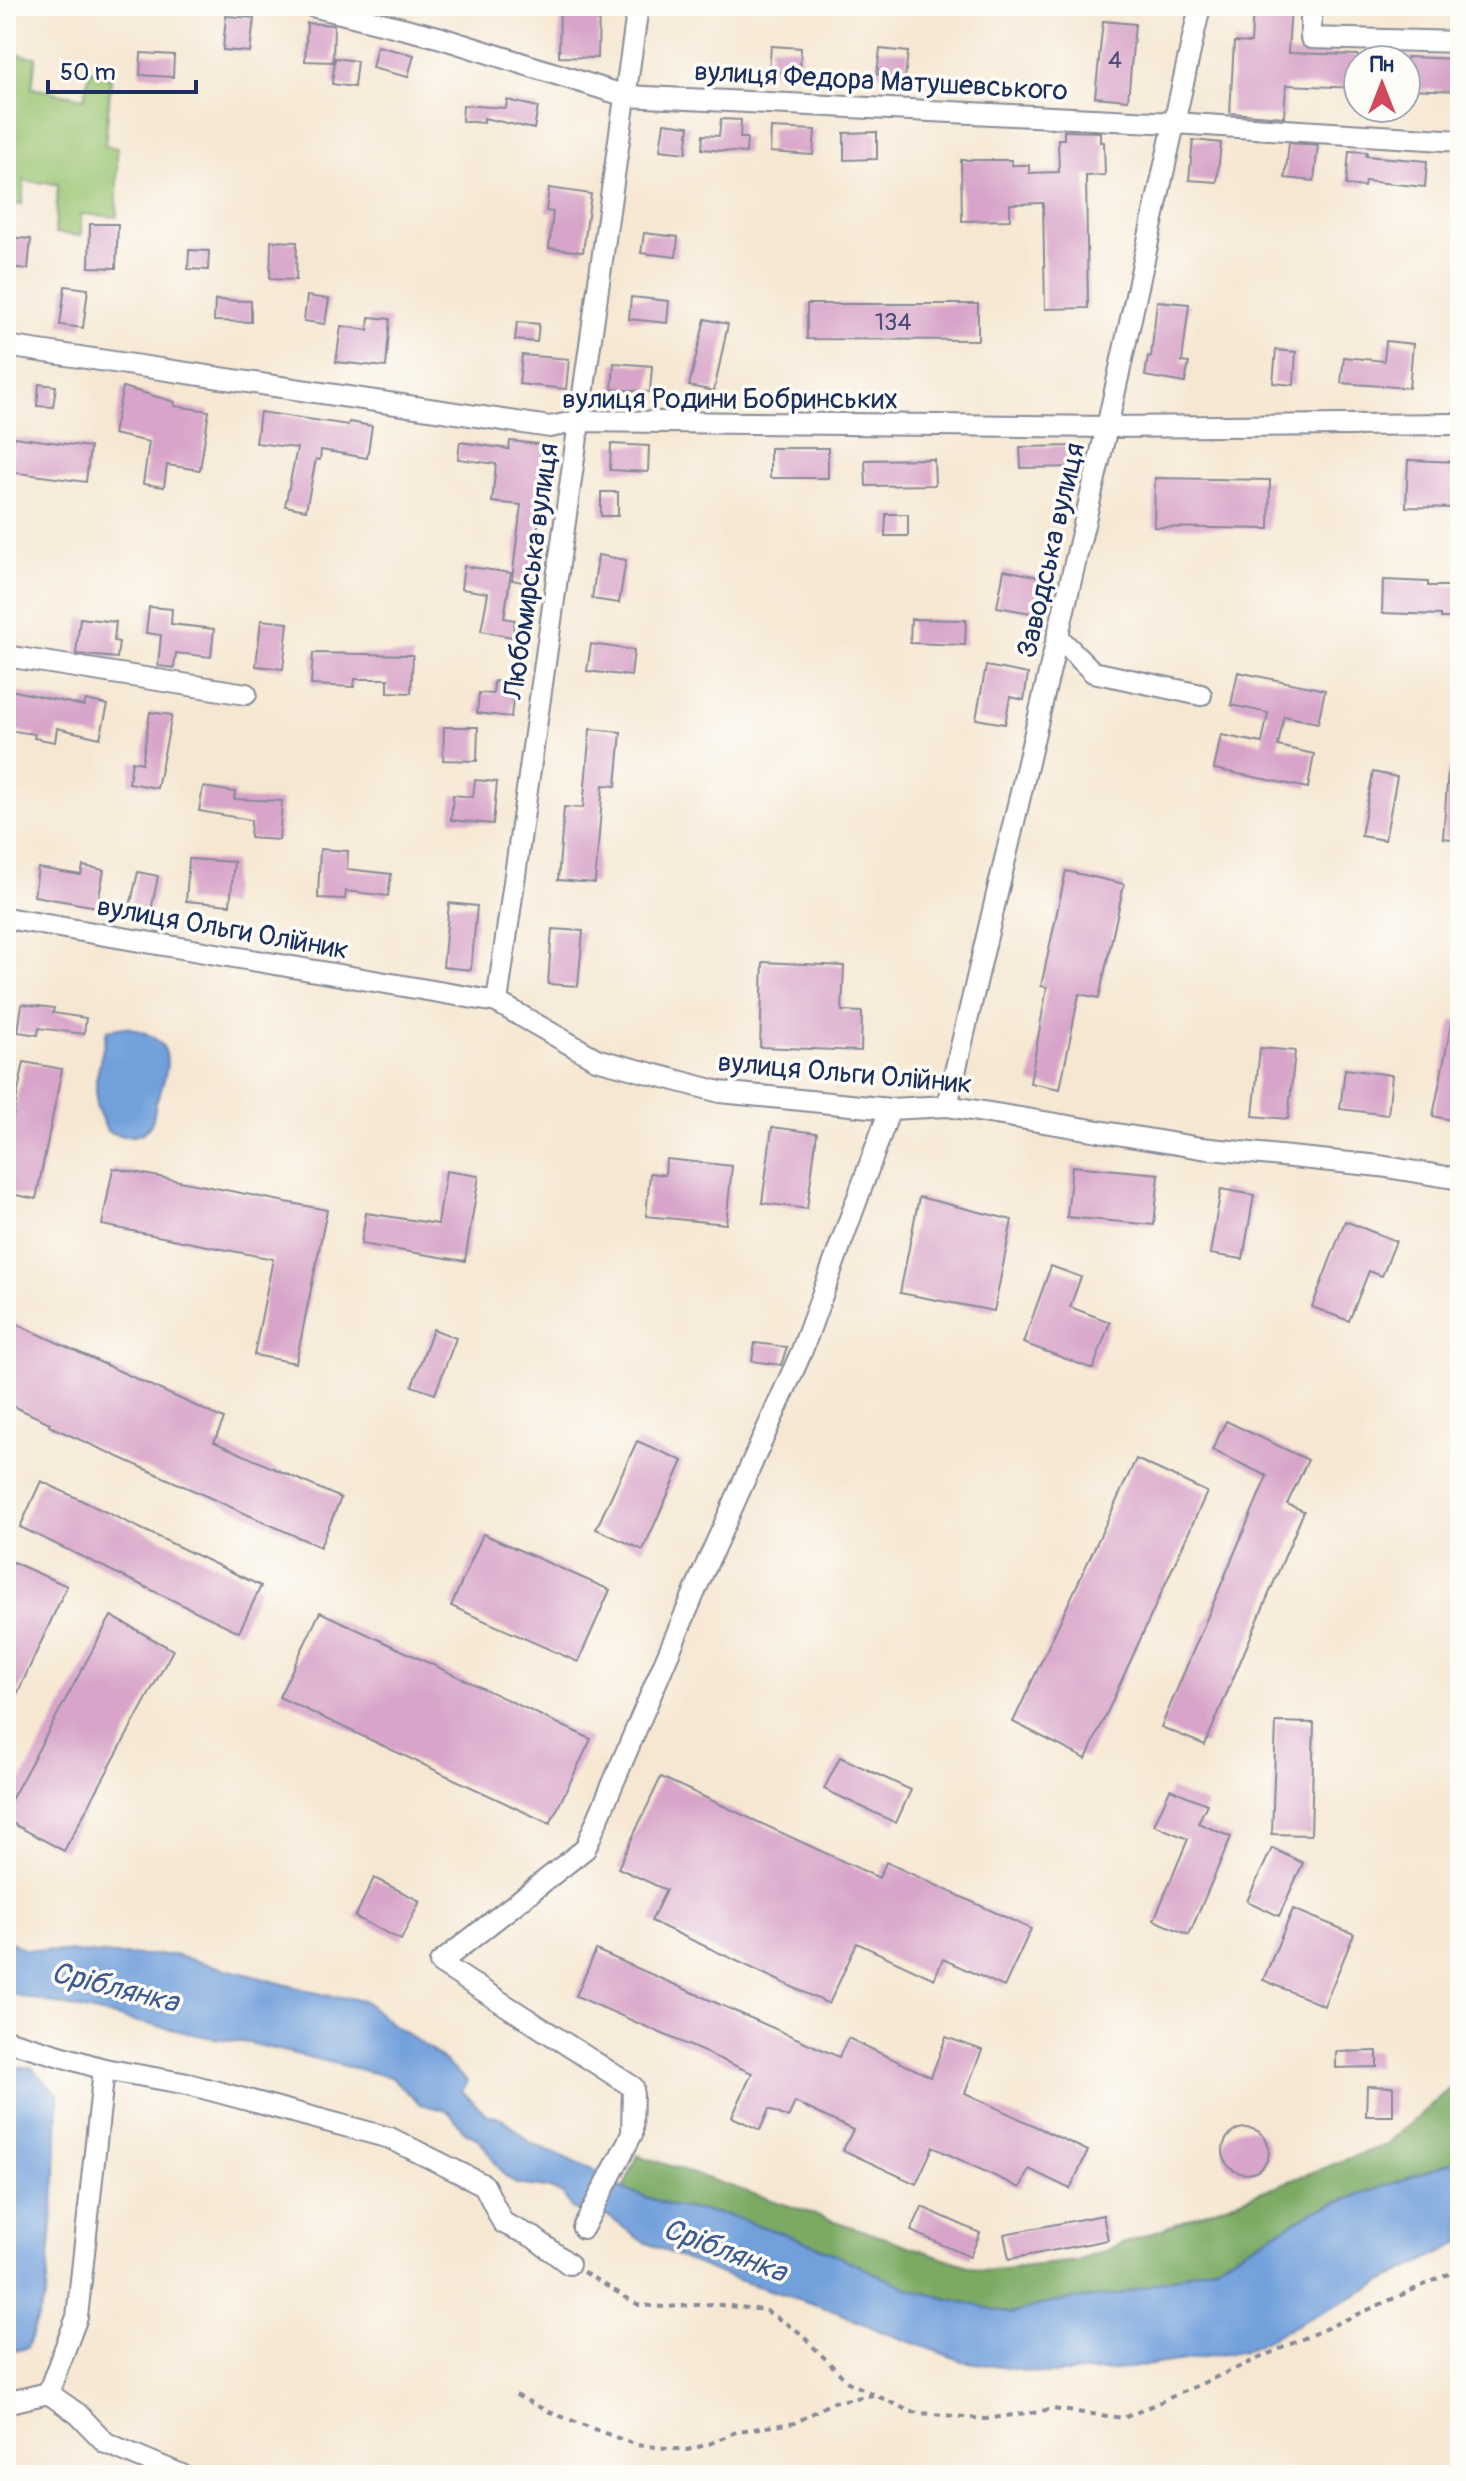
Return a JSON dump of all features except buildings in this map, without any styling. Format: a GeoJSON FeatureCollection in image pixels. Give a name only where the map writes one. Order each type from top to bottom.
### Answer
{"type":"FeatureCollection","features":[{"type":"Feature","properties":{"kind":"street","name":"вулиця Федора Матушевського"},"geometry":{"type":"LineString","coordinates":[[312,6],[438,37],[626,96],[1174,123],[1460,141]]}},
{"type":"Feature","properties":{"kind":"street","name":"Любомирська вулиця"},"geometry":{"type":"LineString","coordinates":[[497,1002],[638,6]]}},
{"type":"Feature","properties":{"kind":"street","name":"Заводська вулиця"},"geometry":{"type":"LineString","coordinates":[[947,1106],[1107,427],[1200,6]]}},
{"type":"Feature","properties":{"kind":"street"},"geometry":{"type":"LineString","coordinates":[[1311,6],[1311,38],[1460,42]]}},
{"type":"Feature","properties":{"kind":"street","name":"вулиця Родини Бобринських"},"geometry":{"type":"LineString","coordinates":[[6,346],[550,427],[579,421],[1107,427],[1460,424]]}},
{"type":"Feature","properties":{"kind":"street"},"geometry":{"type":"LineString","coordinates":[[1058,637],[1093,672],[1201,695]]}},
{"type":"Feature","properties":{"kind":"street"},"geometry":{"type":"LineString","coordinates":[[6,656],[246,694]]}},
{"type":"Feature","properties":{"kind":"street","name":"вулиця Ольги Олійник"},"geometry":{"type":"LineString","coordinates":[[6,918],[497,1002],[596,1059],[720,1092],[890,1109],[947,1106],[1201,1148],[1380,1166],[1460,1179]]}},
{"type":"Feature","properties":{"kind":"street"},"geometry":{"type":"LineString","coordinates":[[583,2228],[632,2134],[633,2087],[440,1963],[585,1849],[801,1353],[890,1109]]}},
{"type":"Feature","properties":{"kind":"street"},"geometry":{"type":"LineString","coordinates":[[6,2040],[104,2069],[188,2084],[390,2138],[484,2185],[503,2223],[533,2237],[569,2264]]}},
{"type":"Feature","properties":{"kind":"street"},"geometry":{"type":"LineString","coordinates":[[48,2393],[77,2317],[104,2069]]}},
{"type":"Feature","properties":{"kind":"street"},"geometry":{"type":"LineString","coordinates":[[6,2403],[48,2393],[78,2414],[106,2443],[182,2475]]}},
{"type":"Feature","properties":{"kind":"path"},"geometry":{"type":"LineString","coordinates":[[569,2264],[639,2305],[712,2304],[765,2310],[799,2332],[848,2382],[911,2412],[986,2419],[1053,2409],[1124,2418],[1460,2269]]}},
{"type":"Feature","properties":{"kind":"path"},"geometry":{"type":"LineString","coordinates":[[516,2395],[547,2411],[636,2445],[687,2450],[738,2431],[795,2423],[833,2402],[875,2395]]}},
{"type":"Feature","properties":{"kind":"green space"},"geometry":{"type":"Polygon","coordinates":[[[6,33],[7,53],[36,57],[32,88],[84,98],[90,70],[111,78],[105,146],[117,148],[117,217],[81,214],[81,236],[55,233],[58,184],[24,181],[22,205],[6,202],[6,33]]]}},
{"type":"Feature","properties":{"kind":"green space"},"geometry":{"type":"Polygon","coordinates":[[[1460,2079],[1460,2160],[1314,2211],[1216,2265],[1120,2294],[1051,2302],[1012,2314],[912,2290],[812,2244],[728,2215],[671,2206],[623,2189],[638,2155],[983,2271],[1077,2261],[1387,2144],[1460,2079]]]}},
{"type":"Feature","properties":{"kind":"water"},"geometry":{"type":"Polygon","coordinates":[[[126,1027],[153,1037],[166,1052],[167,1062],[151,1124],[142,1133],[131,1136],[107,1131],[96,1106],[96,1080],[107,1030],[126,1027]]]}},
{"type":"Feature","properties":{"kind":"water","name":"Сріблянка"},"geometry":{"type":"Polygon","coordinates":[[[6,1939],[24,1949],[113,1955],[174,1955],[325,1995],[364,2000],[467,2081],[462,2091],[487,2115],[502,2118],[529,2142],[593,2170],[623,2189],[671,2206],[728,2215],[812,2244],[912,2290],[1012,2314],[1051,2302],[1120,2294],[1216,2265],[1314,2211],[1460,2160],[1460,2243],[1244,2351],[1117,2370],[1045,2374],[963,2361],[832,2310],[726,2276],[642,2241],[608,2216],[573,2210],[563,2194],[547,2188],[516,2184],[503,2174],[480,2140],[465,2132],[448,2111],[420,2104],[391,2077],[249,2043],[207,2037],[6,1993],[6,1939]]]}},
{"type":"Feature","properties":{"kind":"water"},"geometry":{"type":"Polygon","coordinates":[[[31,2067],[58,2095],[56,2175],[46,2296],[27,2348],[6,2353],[6,2068],[31,2067]]]}}]}
